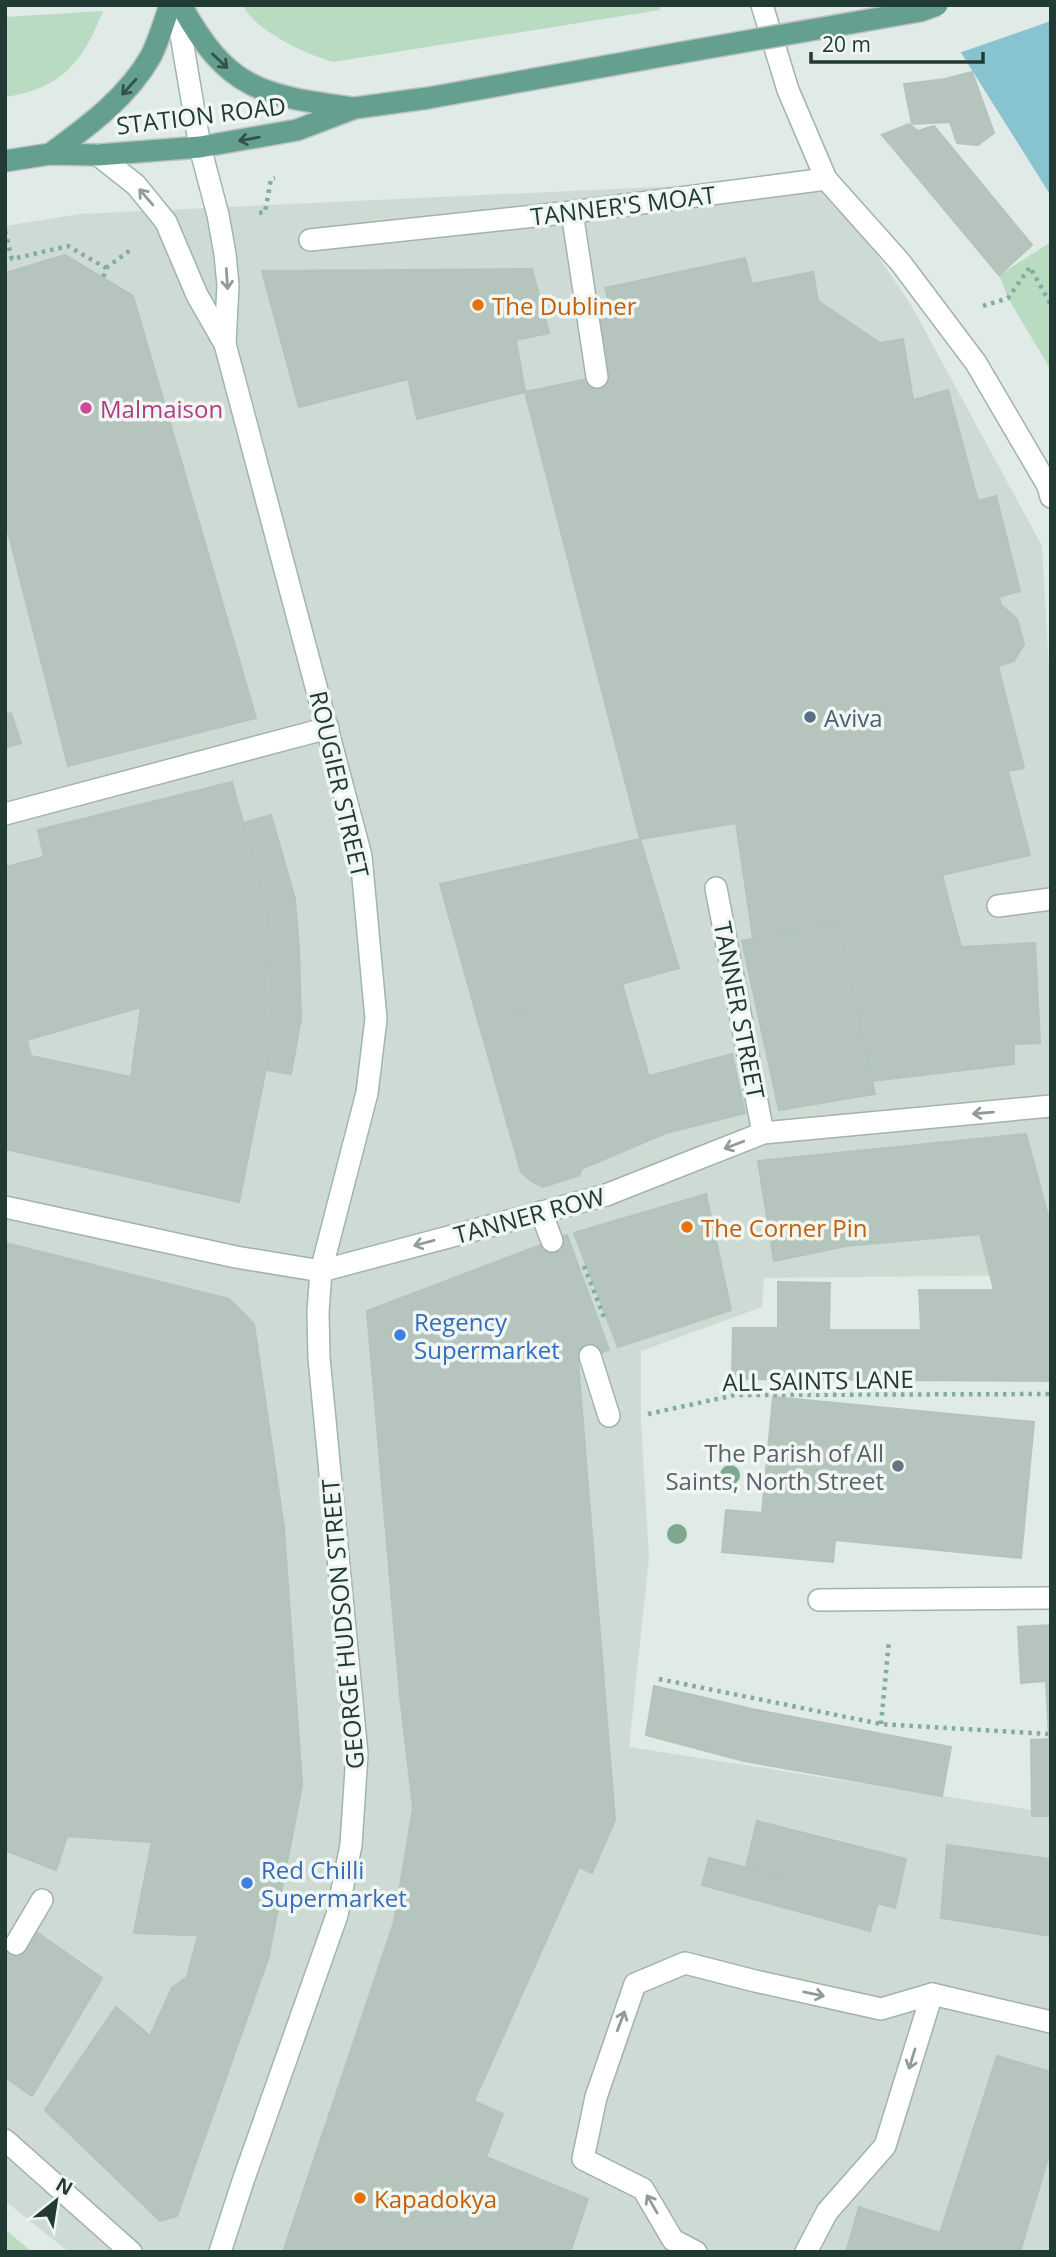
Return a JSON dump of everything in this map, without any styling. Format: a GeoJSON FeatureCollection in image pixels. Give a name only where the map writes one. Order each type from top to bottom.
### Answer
{"type":"FeatureCollection","features":[{"type":"Feature","properties":{"kind":"main road","name":"STATION ROAD"},"geometry":{"type":"LineString","coordinates":[[50,154],[98,118],[138,77],[152,53],[170,5]]}},
{"type":"Feature","properties":{"kind":"main road","name":"STATION ROAD"},"geometry":{"type":"LineString","coordinates":[[178,5],[216,59],[245,82],[278,96],[355,108]]}},
{"type":"Feature","properties":{"kind":"main road","name":"ROUGIER STREET"},"geometry":{"type":"LineString","coordinates":[[178,5],[200,147],[225,254],[228,285],[225,344]]}},
{"type":"Feature","properties":{"kind":"main road"},"geometry":{"type":"LineString","coordinates":[[762,5],[788,90],[826,180],[900,262],[976,363],[1048,486],[1051,497]]}},
{"type":"Feature","properties":{"kind":"main road","name":"STATION ROAD"},"geometry":{"type":"LineString","coordinates":[[5,161],[50,154],[98,155],[200,147],[297,130],[355,108],[649,60],[920,11],[937,5]]}},
{"type":"Feature","properties":{"kind":"main road","name":"ROUGIER STREET"},"geometry":{"type":"LineString","coordinates":[[98,155],[136,185],[166,222],[197,295],[225,344],[361,856],[376,1019],[367,1093],[321,1270]]}},
{"type":"Feature","properties":{"kind":"main road","name":"TANNER'S MOAT"},"geometry":{"type":"LineString","coordinates":[[310,240],[572,212],[826,180]]}},
{"type":"Feature","properties":{"kind":"main road"},"geometry":{"type":"LineString","coordinates":[[572,212],[597,377]]}},
{"type":"Feature","properties":{"kind":"main road"},"geometry":{"type":"LineString","coordinates":[[5,814],[328,728]]}},
{"type":"Feature","properties":{"kind":"main road","name":"TANNER STREET"},"geometry":{"type":"LineString","coordinates":[[716,888],[763,1133]]}},
{"type":"Feature","properties":{"kind":"main road"},"geometry":{"type":"LineString","coordinates":[[998,906],[1051,899]]}},
{"type":"Feature","properties":{"kind":"main road","name":"TANNER ROW"},"geometry":{"type":"LineString","coordinates":[[5,1206],[236,1257],[321,1270],[606,1195],[763,1133],[1051,1106]]}},
{"type":"Feature","properties":{"kind":"main road"},"geometry":{"type":"LineString","coordinates":[[551,1210],[552,1241]]}},
{"type":"Feature","properties":{"kind":"main road","name":"GEORGE HUDSON STREET"},"geometry":{"type":"LineString","coordinates":[[220,2252],[337,1915],[351,1845],[357,1754],[319,1358],[321,1270]]}},
{"type":"Feature","properties":{"kind":"main road"},"geometry":{"type":"LineString","coordinates":[[590,1356],[609,1416]]}},
{"type":"Feature","properties":{"kind":"main road"},"geometry":{"type":"LineString","coordinates":[[819,1600],[1051,1598]]}},
{"type":"Feature","properties":{"kind":"main road"},"geometry":{"type":"LineString","coordinates":[[16,1944],[42,1900]]}},
{"type":"Feature","properties":{"kind":"main road"},"geometry":{"type":"LineString","coordinates":[[696,2252],[673,2240],[643,2189],[583,2159],[596,2097],[635,1984],[685,1963],[881,2008],[932,1994],[1051,2022]]}},
{"type":"Feature","properties":{"kind":"main road"},"geometry":{"type":"LineString","coordinates":[[806,2252],[827,2212],[885,2146],[932,1994]]}},
{"type":"Feature","properties":{"kind":"main road"},"geometry":{"type":"LineString","coordinates":[[5,2140],[131,2252]]}},
{"type":"Feature","properties":{"kind":"path"},"geometry":{"type":"LineString","coordinates":[[5,231],[12,259],[68,246],[106,268],[103,279]]}},
{"type":"Feature","properties":{"kind":"path"},"geometry":{"type":"LineString","coordinates":[[1008,298],[1030,267],[1051,305]]}},
{"type":"Feature","properties":{"kind":"path"},"geometry":{"type":"LineString","coordinates":[[551,1210],[607,1325]]}},
{"type":"Feature","properties":{"kind":"path","name":"ALL SAINTS LANE"},"geometry":{"type":"LineString","coordinates":[[643,1415],[735,1395],[1051,1394]]}},
{"type":"Feature","properties":{"kind":"path"},"geometry":{"type":"LineString","coordinates":[[881,1724],[893,1599]]}},
{"type":"Feature","properties":{"kind":"path"},"geometry":{"type":"LineString","coordinates":[[659,1679],[881,1724],[1048,1734]]}},
{"type":"Feature","properties":{"kind":"shaded area"},"geometry":{"type":"Polygon","coordinates":[[[826,179],[911,305],[1042,546],[1051,704],[1051,1275],[764,1278],[762,1307],[641,1351],[641,1423],[649,1557],[629,1747],[1051,1813],[1051,2252],[69,2252],[5,2201],[5,226],[80,214],[826,179]]]}},
{"type":"Feature","properties":{"kind":"green space"},"geometry":{"type":"Polygon","coordinates":[[[243,5],[659,5],[660,10],[333,62],[296,48],[270,33],[249,15],[243,5]]]}},
{"type":"Feature","properties":{"kind":"green space"},"geometry":{"type":"Polygon","coordinates":[[[103,11],[87,45],[67,70],[41,87],[5,97],[5,17],[103,11]]]}},
{"type":"Feature","properties":{"kind":"green space"},"geometry":{"type":"Polygon","coordinates":[[[1051,242],[1051,370],[1008,298],[999,275],[1051,242]]]}},
{"type":"Feature","properties":{"kind":"green space"},"geometry":{"type":"Polygon","coordinates":[[[5,2230],[7,2231],[32,2252],[5,2252],[5,2230]]]}},
{"type":"Feature","properties":{"kind":"water"},"geometry":{"type":"Polygon","coordinates":[[[931,5],[1051,5],[1051,196],[931,5]]]}},
{"type":"Feature","properties":{"kind":"pier"},"geometry":{"type":"Polygon","coordinates":[[[927,5],[1051,5],[1051,21],[956,54],[927,5]]]}},
{"type":"Feature","properties":{"kind":"building"},"geometry":{"type":"Polygon","coordinates":[[[972,72],[994,133],[978,145],[957,143],[950,122],[912,124],[904,84],[945,79],[972,72]]]}},
{"type":"Feature","properties":{"kind":"building"},"geometry":{"type":"Polygon","coordinates":[[[909,124],[918,131],[934,126],[1032,245],[999,275],[882,135],[909,124]]]}},
{"type":"Feature","properties":{"kind":"building","name":"Malmaison"},"geometry":{"type":"Polygon","coordinates":[[[65,255],[133,296],[256,718],[68,766],[5,520],[5,273],[65,255]]]}},
{"type":"Feature","properties":{"kind":"building","name":"Aviva"},"geometry":{"type":"Polygon","coordinates":[[[745,258],[752,284],[813,272],[818,301],[880,343],[903,339],[913,400],[948,390],[978,501],[996,496],[1020,591],[999,597],[1001,605],[1017,619],[1024,644],[1014,661],[998,666],[1024,768],[1008,771],[1030,855],[942,875],[961,947],[1035,943],[1040,1043],[1014,1044],[1014,1064],[873,1081],[838,923],[753,938],[736,823],[640,839],[525,392],[597,377],[596,320],[613,318],[605,288],[745,258]]]}},
{"type":"Feature","properties":{"kind":"building"},"geometry":{"type":"Polygon","coordinates":[[[532,269],[549,333],[516,340],[525,392],[417,419],[408,379],[299,407],[262,271],[532,269]]]}},
{"type":"Feature","properties":{"kind":"building"},"geometry":{"type":"Polygon","coordinates":[[[11,713],[21,743],[5,748],[5,715],[11,713]]]}},
{"type":"Feature","properties":{"kind":"building"},"geometry":{"type":"Polygon","coordinates":[[[232,782],[269,917],[273,1034],[239,1202],[5,1149],[5,867],[44,857],[38,830],[232,782]],[[141,1007],[27,1040],[31,1056],[131,1077],[141,1007]]]}},
{"type":"Feature","properties":{"kind":"building"},"geometry":{"type":"Polygon","coordinates":[[[271,815],[295,899],[299,949],[301,1019],[291,1074],[266,1070],[273,1034],[269,917],[243,823],[271,815]]]}},
{"type":"Feature","properties":{"kind":"building"},"geometry":{"type":"Polygon","coordinates":[[[640,839],[679,968],[479,1024],[440,884],[640,839]]]}},
{"type":"Feature","properties":{"kind":"building"},"geometry":{"type":"Polygon","coordinates":[[[838,923],[875,1094],[779,1110],[742,941],[838,923]]]}},
{"type":"Feature","properties":{"kind":"building"},"geometry":{"type":"Polygon","coordinates":[[[622,984],[649,1076],[732,1054],[745,1113],[666,1133],[581,1169],[580,1175],[543,1187],[521,1172],[479,1024],[622,984]]]}},
{"type":"Feature","properties":{"kind":"building"},"geometry":{"type":"Polygon","coordinates":[[[1026,1134],[1051,1227],[1051,1381],[732,1379],[733,1328],[778,1328],[778,1282],[830,1283],[829,1330],[921,1330],[919,1290],[994,1290],[980,1234],[846,1246],[774,1261],[758,1161],[1026,1134]]]}},
{"type":"Feature","properties":{"kind":"building"},"geometry":{"type":"Polygon","coordinates":[[[706,1194],[731,1310],[618,1347],[574,1233],[706,1194]]]}},
{"type":"Feature","properties":{"kind":"building"},"geometry":{"type":"Polygon","coordinates":[[[567,1235],[609,1350],[578,1361],[615,1820],[592,1873],[579,1867],[474,2101],[503,2114],[486,2157],[588,2199],[570,2252],[283,2252],[394,1922],[413,1808],[400,1696],[367,1311],[567,1235]]]}},
{"type":"Feature","properties":{"kind":"building"},"geometry":{"type":"Polygon","coordinates":[[[5,1243],[101,1267],[73,1490],[127,1494],[127,1538],[218,1545],[221,1592],[287,1582],[302,1785],[268,1959],[198,1935],[134,1933],[152,1842],[67,1836],[56,1870],[5,1850],[5,1243]]]}},
{"type":"Feature","properties":{"kind":"building"},"geometry":{"type":"Polygon","coordinates":[[[5,1243],[229,1299],[254,1324],[284,1528],[302,1785],[268,1959],[177,2216],[160,2221],[45,2110],[116,2007],[150,2036],[172,1988],[187,1977],[198,1935],[134,1933],[152,1842],[67,1836],[56,1870],[5,1850],[5,1243]]]}},
{"type":"Feature","properties":{"kind":"building","name":"The Parish of All Saints, North Street"},"geometry":{"type":"Polygon","coordinates":[[[773,1397],[1034,1422],[1021,1558],[835,1540],[833,1562],[722,1552],[726,1510],[762,1513],[773,1397]]]}},
{"type":"Feature","properties":{"kind":"building"},"geometry":{"type":"Polygon","coordinates":[[[1051,1625],[1051,1816],[1032,1816],[1031,1740],[1049,1739],[1046,1681],[1021,1683],[1018,1627],[1051,1625]]]}},
{"type":"Feature","properties":{"kind":"building"},"geometry":{"type":"Polygon","coordinates":[[[654,1686],[752,1709],[951,1747],[942,1796],[744,1761],[646,1735],[654,1686]]]}},
{"type":"Feature","properties":{"kind":"building"},"geometry":{"type":"Polygon","coordinates":[[[757,1821],[906,1859],[895,1908],[746,1867],[757,1821]]]}},
{"type":"Feature","properties":{"kind":"building"},"geometry":{"type":"Polygon","coordinates":[[[947,1845],[1051,1859],[1051,1936],[941,1918],[947,1845]]]}},
{"type":"Feature","properties":{"kind":"building"},"geometry":{"type":"Polygon","coordinates":[[[709,1858],[878,1902],[870,1931],[702,1885],[709,1858]]]}},
{"type":"Feature","properties":{"kind":"building"},"geometry":{"type":"Polygon","coordinates":[[[35,1931],[102,1978],[32,2096],[5,2077],[5,1940],[16,1944],[35,1931]]]}},
{"type":"Feature","properties":{"kind":"building"},"geometry":{"type":"Polygon","coordinates":[[[997,2056],[1051,2072],[1051,2148],[1020,2252],[846,2252],[859,2207],[940,2233],[997,2056]]]}},
{"type":"Feature","properties":{"kind":"place","name":"The Dubliner"},"geometry":{"type":"Point","coordinates":[478,305]}},
{"type":"Feature","properties":{"kind":"place","name":"Malmaison"},"geometry":{"type":"Point","coordinates":[86,408]}},
{"type":"Feature","properties":{"kind":"place","name":"Aviva"},"geometry":{"type":"Point","coordinates":[810,717]}},
{"type":"Feature","properties":{"kind":"place","name":"The Corner Pin"},"geometry":{"type":"Point","coordinates":[687,1227]}},
{"type":"Feature","properties":{"kind":"place","name":"Regency Supermarket"},"geometry":{"type":"Point","coordinates":[400,1335]}},
{"type":"Feature","properties":{"kind":"place","name":"The Parish of All Saints, North Street"},"geometry":{"type":"Point","coordinates":[898,1466]}},
{"type":"Feature","properties":{"kind":"place","name":"Red Chilli Supermarket"},"geometry":{"type":"Point","coordinates":[247,1883]}},
{"type":"Feature","properties":{"kind":"place","name":"Kapadokya"},"geometry":{"type":"Point","coordinates":[360,2198]}}]}
